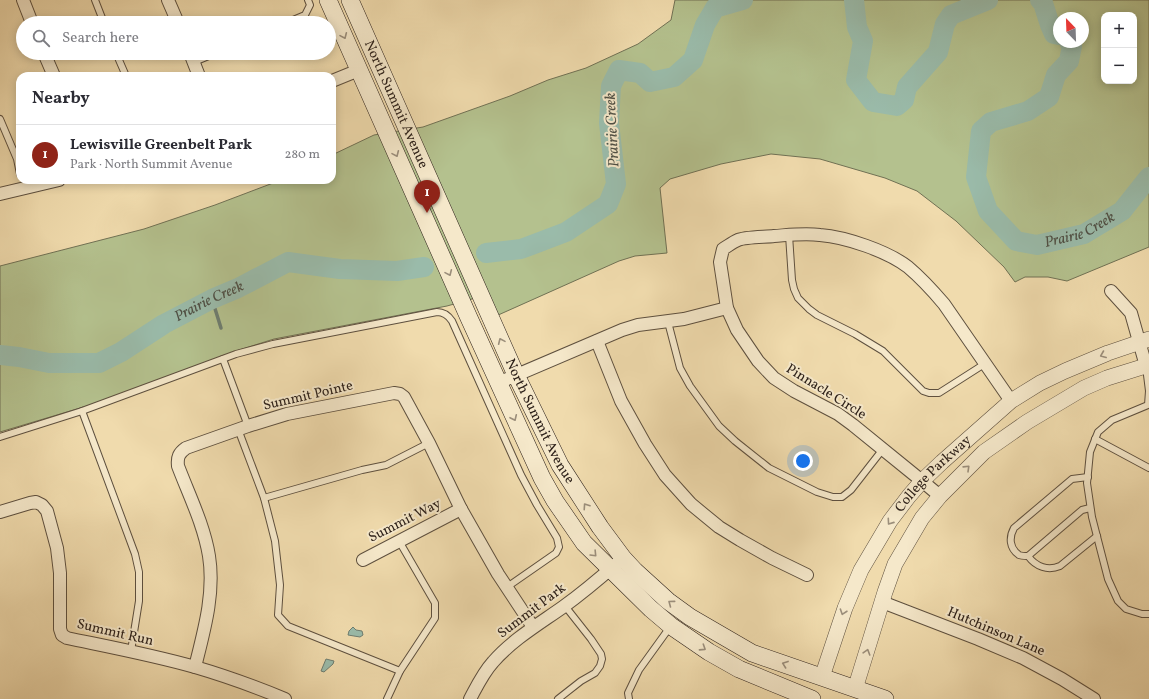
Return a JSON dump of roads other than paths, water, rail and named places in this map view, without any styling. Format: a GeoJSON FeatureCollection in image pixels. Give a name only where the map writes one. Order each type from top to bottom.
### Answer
{"type":"FeatureCollection","features":[{"type":"Feature","properties":{"kind":"main road","name":"North Summit Avenue"},"geometry":{"type":"LineString","coordinates":[[328,0],[335,16]]}},
{"type":"Feature","properties":{"kind":"main road","name":"North Summit Avenue"},"geometry":{"type":"LineString","coordinates":[[350,0],[516,375],[560,465],[600,527],[623,558],[634,572],[668,601],[690,617],[752,652],[822,678],[853,694],[885,699]]}},
{"type":"Feature","properties":{"kind":"main road","name":"North Summit Avenue"},"geometry":{"type":"LineString","coordinates":[[336,18],[498,383],[542,478],[555,501],[584,543],[651,610],[671,626],[709,652],[739,669],[814,699]]}},
{"type":"Feature","properties":{"kind":"main road","name":"College Parkway"},"geometry":{"type":"LineString","coordinates":[[814,699],[822,678]]}},
{"type":"Feature","properties":{"kind":"street"},"geometry":{"type":"LineString","coordinates":[[22,0],[29,16]]}},
{"type":"Feature","properties":{"kind":"street"},"geometry":{"type":"LineString","coordinates":[[168,0],[175,16]]}},
{"type":"Feature","properties":{"kind":"street"},"geometry":{"type":"LineString","coordinates":[[47,60],[52,72]]}},
{"type":"Feature","properties":{"kind":"street"},"geometry":{"type":"LineString","coordinates":[[193,60],[197,72]]}},
{"type":"Feature","properties":{"kind":"street"},"geometry":{"type":"LineString","coordinates":[[336,79],[359,70]]}},
{"type":"Feature","properties":{"kind":"street"},"geometry":{"type":"LineString","coordinates":[[0,194],[22,184]]}},
{"type":"Feature","properties":{"kind":"street","name":"Pinnacle Circle"},"geometry":{"type":"LineString","coordinates":[[940,496],[854,425],[838,414],[794,391],[774,378],[758,361],[737,330],[727,308],[720,262],[723,249],[739,239],[789,235],[820,235],[844,239],[882,253],[907,267],[934,291],[986,363],[1011,401]]}},
{"type":"Feature","properties":{"kind":"street"},"geometry":{"type":"LineString","coordinates":[[1111,291],[1131,313],[1145,341],[1148,365]]}},
{"type":"Feature","properties":{"kind":"street"},"geometry":{"type":"LineString","coordinates":[[498,383],[622,330],[638,325],[684,319],[727,308]]}},
{"type":"Feature","properties":{"kind":"street"},"geometry":{"type":"LineString","coordinates":[[597,341],[621,401],[645,444],[665,475],[691,504],[719,527],[740,540],[807,575]]}},
{"type":"Feature","properties":{"kind":"street","name":"College Parkway"},"geometry":{"type":"LineString","coordinates":[[822,678],[845,608],[861,570],[890,521],[922,481],[1011,401],[1040,383],[1065,371],[1108,353],[1145,341]]}},
{"type":"Feature","properties":{"kind":"street","name":"College Parkway"},"geometry":{"type":"LineString","coordinates":[[853,694],[895,564],[922,518],[940,496],[984,452],[1027,422],[1084,388],[1107,378],[1148,365]]}},
{"type":"Feature","properties":{"kind":"street","name":"Summit Pointe"},"geometry":{"type":"LineString","coordinates":[[195,667],[208,614],[210,592],[209,555],[202,530],[178,466],[177,459],[180,452],[186,448],[287,414],[394,393],[400,394],[404,397],[429,443],[461,509],[507,587],[534,627]]}},
{"type":"Feature","properties":{"kind":"street","name":"Summit Run"},"geometry":{"type":"LineString","coordinates":[[0,512],[36,502],[42,505],[46,510],[57,548],[60,573],[60,629],[62,635],[67,638],[131,651],[195,667],[285,699]]}},
{"type":"Feature","properties":{"kind":"street","name":"Summit Way"},"geometry":{"type":"LineString","coordinates":[[363,560],[461,509]]}},
{"type":"Feature","properties":{"kind":"street","name":"Summit Park"},"geometry":{"type":"LineString","coordinates":[[470,699],[482,677],[492,663],[504,651],[534,627],[565,606],[623,558]]}},
{"type":"Feature","properties":{"kind":"street","name":"Hutchinson Lane"},"geometry":{"type":"LineString","coordinates":[[882,602],[1023,658],[1062,679],[1094,699]]}},
{"type":"Feature","properties":{"kind":"lane"},"geometry":{"type":"LineString","coordinates":[[95,0],[101,16]]}},
{"type":"Feature","properties":{"kind":"lane"},"geometry":{"type":"LineString","coordinates":[[303,16],[305,15],[310,5],[308,0]]}},
{"type":"Feature","properties":{"kind":"lane"},"geometry":{"type":"LineString","coordinates":[[119,60],[124,72]]}},
{"type":"Feature","properties":{"kind":"lane"},"geometry":{"type":"LineString","coordinates":[[0,118],[16,157]]}},
{"type":"Feature","properties":{"kind":"lane"},"geometry":{"type":"LineString","coordinates":[[789,235],[791,276],[798,298],[817,315],[855,334],[883,351],[923,390],[929,393],[939,393],[986,363]]}},
{"type":"Feature","properties":{"kind":"lane"},"geometry":{"type":"LineString","coordinates":[[0,437],[82,411],[236,354],[273,344],[442,312],[449,316],[452,321],[522,475],[537,505],[557,538],[558,547],[556,553],[507,587]]}},
{"type":"Feature","properties":{"kind":"lane"},"geometry":{"type":"LineString","coordinates":[[668,322],[680,368],[690,386],[719,426],[769,468],[817,492],[833,497],[842,497],[851,490],[883,449]]}},
{"type":"Feature","properties":{"kind":"lane"},"geometry":{"type":"LineString","coordinates":[[223,359],[264,498],[275,541],[280,585],[278,615],[288,626],[400,671]]}},
{"type":"Feature","properties":{"kind":"lane"},"geometry":{"type":"LineString","coordinates":[[1148,365],[1148,405],[1112,420],[1098,432],[1090,452],[1087,483],[1090,508],[1108,579],[1118,601],[1126,609],[1142,614],[1149,614]]}},
{"type":"Feature","properties":{"kind":"lane"},"geometry":{"type":"LineString","coordinates":[[82,411],[135,554],[139,572],[139,601],[131,651]]}},
{"type":"Feature","properties":{"kind":"lane"},"geometry":{"type":"LineString","coordinates":[[1096,439],[1149,468]]}},
{"type":"Feature","properties":{"kind":"lane"},"geometry":{"type":"LineString","coordinates":[[264,498],[362,470],[386,465],[429,443]]}},
{"type":"Feature","properties":{"kind":"lane"},"geometry":{"type":"LineString","coordinates":[[1088,477],[1072,479],[1014,528],[1010,536],[1010,542],[1019,555],[1028,556],[1082,510],[1090,508]]}},
{"type":"Feature","properties":{"kind":"lane"},"geometry":{"type":"LineString","coordinates":[[1028,556],[1032,562],[1039,566],[1055,568],[1060,566],[1097,536]]}},
{"type":"Feature","properties":{"kind":"lane"},"geometry":{"type":"LineString","coordinates":[[387,699],[400,671],[435,618],[435,603],[399,541]]}},
{"type":"Feature","properties":{"kind":"lane"},"geometry":{"type":"LineString","coordinates":[[558,699],[581,681],[595,673],[600,666],[602,659],[601,654],[591,639],[565,606]]}},
{"type":"Feature","properties":{"kind":"lane"},"geometry":{"type":"LineString","coordinates":[[629,699],[628,693],[639,670],[671,626]]}},
{"type":"Feature","properties":{"kind":"waterway","name":"Prairie Creek"},"geometry":{"type":"LineString","coordinates":[[486,253],[521,249],[566,232],[608,204],[616,184],[609,123],[611,86],[619,70],[640,73],[650,82],[674,77],[693,60],[705,25],[715,8],[743,0]]}},
{"type":"Feature","properties":{"kind":"waterway","name":"Prairie Creek"},"geometry":{"type":"LineString","coordinates":[[854,0],[857,27],[863,41],[856,80],[873,102],[897,106],[904,100],[907,87],[938,52],[945,24],[951,15],[988,0]]}},
{"type":"Feature","properties":{"kind":"waterway","name":"Prairie Creek"},"geometry":{"type":"LineString","coordinates":[[1040,0],[1043,3],[1053,32]]}},
{"type":"Feature","properties":{"kind":"waterway","name":"Prairie Creek"},"geometry":{"type":"LineString","coordinates":[[1072,48],[1069,61],[1056,75],[1049,97],[1028,111],[991,122],[981,131],[976,177],[988,211],[1016,241],[1037,245],[1084,234],[1122,211],[1149,177]]}},
{"type":"Feature","properties":{"kind":"waterway","name":"Prairie Creek"},"geometry":{"type":"LineString","coordinates":[[0,355],[49,363],[99,363],[121,352],[164,324],[288,262],[340,269],[397,271],[424,267]]}},
{"type":"Feature","properties":{"kind":"waterway"},"geometry":{"type":"LineString","coordinates":[[212,299],[221,328]]}},
{"type":"Feature","properties":{"kind":"place","name":"Lewisville Greenbelt Park"},"geometry":{"type":"Point","coordinates":[427,213]}}]}
